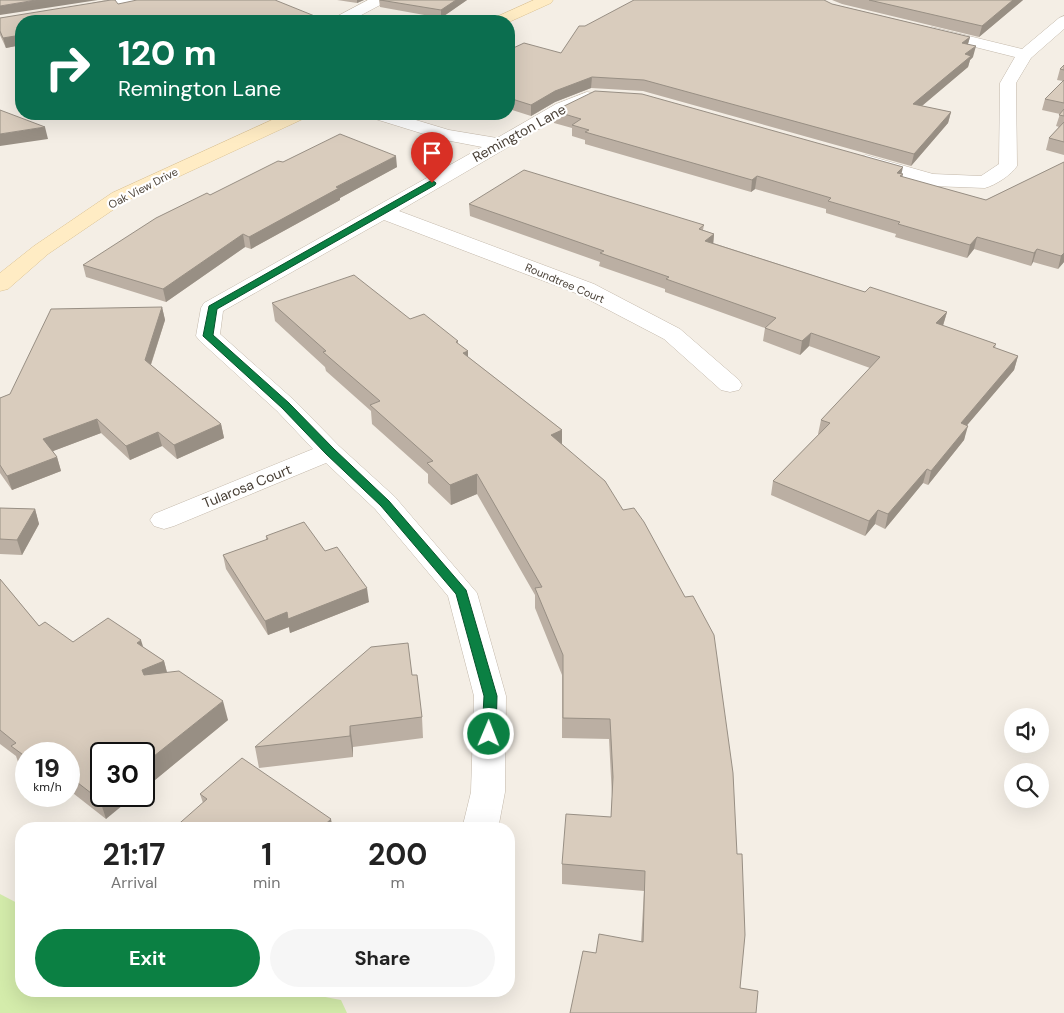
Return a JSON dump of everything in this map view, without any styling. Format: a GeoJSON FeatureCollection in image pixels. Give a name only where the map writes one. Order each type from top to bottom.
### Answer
{"type":"FeatureCollection","features":[{"type":"Feature","properties":{"kind":"street"},"geometry":{"type":"LineString","coordinates":[[64,12],[132,0]]}},
{"type":"Feature","properties":{"kind":"street"},"geometry":{"type":"LineString","coordinates":[[357,15],[379,0]]}},
{"type":"Feature","properties":{"kind":"street"},"geometry":{"type":"LineString","coordinates":[[512,15],[546,0]]}},
{"type":"Feature","properties":{"kind":"street"},"geometry":{"type":"LineString","coordinates":[[848,156],[932,180],[985,182],[1008,166],[1008,83],[1025,55],[1064,21]]}},
{"type":"Feature","properties":{"kind":"street"},"geometry":{"type":"LineString","coordinates":[[921,30],[1025,55]]}},
{"type":"Feature","properties":{"kind":"street","name":"Remington Lane"},"geometry":{"type":"LineString","coordinates":[[482,822],[488,792],[490,696],[462,593],[385,504],[330,452],[286,406],[208,336],[212,308],[562,108],[592,96],[609,96]]}},
{"type":"Feature","properties":{"kind":"street","name":"Oak View Drive"},"geometry":{"type":"LineString","coordinates":[[0,284],[41,250],[119,197],[286,120]]}},
{"type":"Feature","properties":{"kind":"street"},"geometry":{"type":"LineString","coordinates":[[397,120],[446,135],[498,144]]}},
{"type":"Feature","properties":{"kind":"street"},"geometry":{"type":"LineString","coordinates":[[420,127],[444,120]]}},
{"type":"Feature","properties":{"kind":"street"},"geometry":{"type":"LineString","coordinates":[[457,120],[468,124],[498,144]]}},
{"type":"Feature","properties":{"kind":"street","name":"Roundtree Court"},"geometry":{"type":"LineString","coordinates":[[383,212],[586,289],[672,334],[730,385]]}},
{"type":"Feature","properties":{"kind":"street","name":"Tularosa Court"},"geometry":{"type":"LineString","coordinates":[[164,520],[330,452]]}},
{"type":"Feature","properties":{"kind":"green space"},"geometry":{"type":"Polygon","coordinates":[[[0,894],[15,902],[15,997],[325,997],[341,1000],[347,1013],[0,1013],[0,894]]]}},
{"type":"Feature","properties":{"kind":"building"},"geometry":{"type":"Polygon","coordinates":[[[0,0],[36,0],[0,6],[0,0]]]}},
{"type":"Feature","properties":{"kind":"building"},"geometry":{"type":"Polygon","coordinates":[[[111,0],[115,0],[118,4],[137,0],[275,0],[312,15],[18,15],[111,0]]]}},
{"type":"Feature","properties":{"kind":"building"},"geometry":{"type":"Polygon","coordinates":[[[380,0],[456,0],[441,10],[380,0]]]}},
{"type":"Feature","properties":{"kind":"building"},"geometry":{"type":"Polygon","coordinates":[[[634,0],[824,0],[832,4],[970,37],[962,43],[976,46],[965,54],[971,56],[913,104],[951,112],[914,154],[644,80],[592,77],[555,91],[531,105],[515,100],[515,47],[524,43],[561,53],[579,26],[585,26],[634,0]]]}},
{"type":"Feature","properties":{"kind":"building"},"geometry":{"type":"Polygon","coordinates":[[[869,0],[1013,0],[982,26],[869,0]]]}},
{"type":"Feature","properties":{"kind":"building"},"geometry":{"type":"Polygon","coordinates":[[[15,16],[15,36],[3,38],[0,31],[0,18],[15,16]]]}},
{"type":"Feature","properties":{"kind":"building"},"geometry":{"type":"Polygon","coordinates":[[[1064,80],[1064,103],[1045,99],[1064,80]]]}},
{"type":"Feature","properties":{"kind":"building"},"geometry":{"type":"Polygon","coordinates":[[[595,91],[642,94],[903,167],[897,173],[903,174],[900,176],[986,200],[1064,162],[1064,253],[1061,256],[1037,249],[1034,253],[977,237],[970,245],[898,224],[900,222],[828,201],[831,198],[757,176],[752,180],[585,132],[589,130],[572,125],[581,119],[554,111],[595,91]]]}},
{"type":"Feature","properties":{"kind":"building"},"geometry":{"type":"Polygon","coordinates":[[[1064,109],[1064,116],[1059,115],[1064,109]]]}},
{"type":"Feature","properties":{"kind":"building"},"geometry":{"type":"Polygon","coordinates":[[[0,110],[15,116],[15,120],[26,120],[45,127],[0,134],[0,110]]]}},
{"type":"Feature","properties":{"kind":"building"},"geometry":{"type":"Polygon","coordinates":[[[1064,122],[1064,142],[1049,138],[1064,122]]]}},
{"type":"Feature","properties":{"kind":"building"},"geometry":{"type":"Polygon","coordinates":[[[340,134],[396,156],[336,187],[339,188],[249,237],[243,234],[163,289],[83,265],[156,218],[207,193],[210,195],[278,161],[283,162],[340,134]]]}},
{"type":"Feature","properties":{"kind":"building"},"geometry":{"type":"Polygon","coordinates":[[[524,170],[704,225],[699,229],[714,234],[705,241],[865,292],[870,287],[947,312],[936,323],[996,344],[993,347],[1018,356],[961,423],[968,426],[931,471],[927,469],[888,514],[878,510],[869,521],[773,481],[830,423],[821,420],[880,357],[811,333],[802,341],[765,328],[776,318],[666,279],[669,277],[600,253],[604,251],[469,204],[524,170]]]}},
{"type":"Feature","properties":{"kind":"building"},"geometry":{"type":"Polygon","coordinates":[[[354,275],[410,319],[424,314],[468,351],[463,353],[562,430],[551,435],[605,481],[623,510],[634,508],[644,522],[685,597],[693,596],[714,635],[733,773],[737,854],[742,854],[745,935],[740,988],[758,991],[756,1013],[570,1013],[583,951],[596,953],[599,934],[643,942],[645,871],[562,864],[566,814],[611,817],[613,777],[610,719],[563,718],[563,655],[535,588],[542,587],[477,474],[450,485],[427,463],[433,461],[370,405],[380,401],[323,352],[326,351],[272,303],[354,275]]]}},
{"type":"Feature","properties":{"kind":"building"},"geometry":{"type":"Polygon","coordinates":[[[162,307],[145,360],[221,424],[174,445],[158,432],[126,446],[97,419],[43,439],[57,457],[7,476],[0,465],[0,398],[10,394],[51,309],[162,307]]]}},
{"type":"Feature","properties":{"kind":"building"},"geometry":{"type":"Polygon","coordinates":[[[0,508],[35,509],[17,540],[0,539],[0,508]]]}},
{"type":"Feature","properties":{"kind":"building"},"geometry":{"type":"Polygon","coordinates":[[[304,522],[325,551],[337,547],[367,588],[288,619],[287,612],[265,621],[223,555],[268,539],[266,536],[304,522]]]}},
{"type":"Feature","properties":{"kind":"building"},"geometry":{"type":"Polygon","coordinates":[[[0,579],[39,626],[45,622],[73,642],[108,618],[141,640],[137,643],[164,661],[142,670],[144,675],[179,671],[223,701],[155,755],[155,742],[90,742],[90,792],[80,785],[80,742],[15,742],[0,730],[0,579]]]}},
{"type":"Feature","properties":{"kind":"building"},"geometry":{"type":"Polygon","coordinates":[[[408,643],[412,675],[417,675],[422,717],[350,726],[350,736],[255,747],[371,647],[408,643]]]}},
{"type":"Feature","properties":{"kind":"building"},"geometry":{"type":"Polygon","coordinates":[[[242,758],[331,819],[328,822],[181,822],[207,799],[200,794],[242,758]]]}},
{"type":"Feature","properties":{"kind":"route"},"geometry":{"type":"LineString","coordinates":[[432,183],[212,308],[208,336],[286,406],[330,452],[385,504],[462,593],[490,696],[489,734]]}}]}
